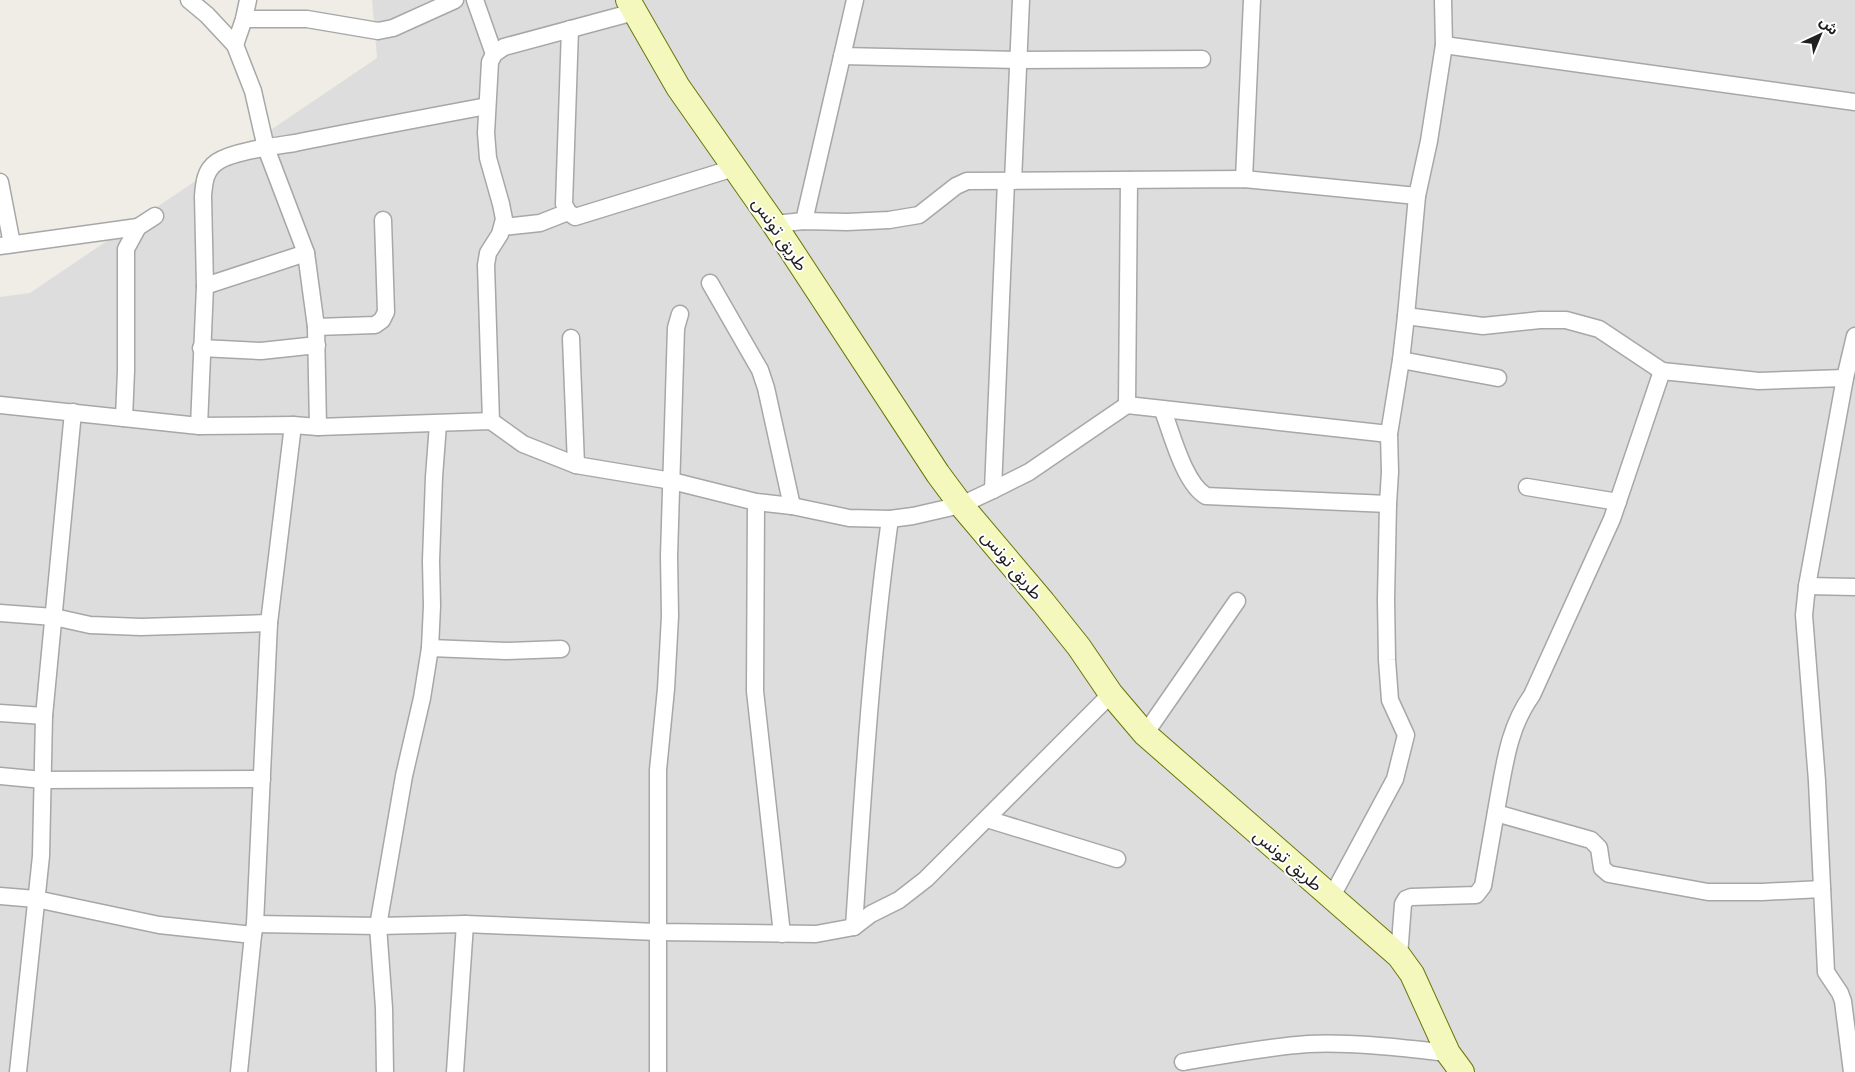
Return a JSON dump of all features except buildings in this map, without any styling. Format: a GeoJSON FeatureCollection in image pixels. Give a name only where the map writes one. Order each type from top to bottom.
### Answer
{"type":"FeatureCollection","features":[{"type":"Feature","properties":{"kind":"main road","name":"طريق تونس"},"geometry":{"type":"LineString","coordinates":[[630,6],[678,87],[774,224],[905,425],[961,505],[1073,639],[1111,694],[1145,734],[1399,956],[1412,974],[1448,1053],[1462,1072]]}},
{"type":"Feature","properties":{"kind":"street"},"geometry":{"type":"LineString","coordinates":[[189,0],[207,15],[235,45],[253,91],[266,148],[306,253],[316,327],[318,427]]}},
{"type":"Feature","properties":{"kind":"street"},"geometry":{"type":"LineString","coordinates":[[235,45],[248,0]]}},
{"type":"Feature","properties":{"kind":"street"},"geometry":{"type":"LineString","coordinates":[[244,19],[306,19],[378,31],[393,28],[455,0]]}},
{"type":"Feature","properties":{"kind":"street"},"geometry":{"type":"LineString","coordinates":[[475,0],[494,54]]}},
{"type":"Feature","properties":{"kind":"street"},"geometry":{"type":"LineString","coordinates":[[804,221],[855,0]]}},
{"type":"Feature","properties":{"kind":"street"},"geometry":{"type":"LineString","coordinates":[[993,490],[1021,0]]}},
{"type":"Feature","properties":{"kind":"street"},"geometry":{"type":"LineString","coordinates":[[1244,178],[1252,0]]}},
{"type":"Feature","properties":{"kind":"street"},"geometry":{"type":"LineString","coordinates":[[1331,898],[1395,779],[1406,735],[1390,700],[1387,660],[1386,599],[1390,472],[1389,434],[1406,316],[1416,196],[1429,141],[1444,45],[1444,0]]}},
{"type":"Feature","properties":{"kind":"street"},"geometry":{"type":"LineString","coordinates":[[491,421],[486,265],[488,252],[503,227],[504,219],[488,158],[486,133],[490,62],[494,54],[504,47],[570,29],[630,6]]}},
{"type":"Feature","properties":{"kind":"street"},"geometry":{"type":"LineString","coordinates":[[570,29],[564,204],[568,212],[575,217],[734,168]]}},
{"type":"Feature","properties":{"kind":"street"},"geometry":{"type":"LineString","coordinates":[[1444,45],[1855,102]]}},
{"type":"Feature","properties":{"kind":"street"},"geometry":{"type":"LineString","coordinates":[[842,56],[1018,60],[1202,59]]}},
{"type":"Feature","properties":{"kind":"street"},"geometry":{"type":"LineString","coordinates":[[199,426],[205,286],[203,196],[204,182],[209,169],[226,157],[487,106]]}},
{"type":"Feature","properties":{"kind":"street"},"geometry":{"type":"LineString","coordinates":[[774,224],[804,221],[864,222],[920,215],[956,186],[967,181],[1244,178],[1416,196]]}},
{"type":"Feature","properties":{"kind":"street"},"geometry":{"type":"LineString","coordinates":[[1127,405],[1128,180]]}},
{"type":"Feature","properties":{"kind":"street"},"geometry":{"type":"LineString","coordinates":[[0,182],[6,245],[138,227],[155,216]]}},
{"type":"Feature","properties":{"kind":"street"},"geometry":{"type":"LineString","coordinates":[[503,227],[540,223],[568,212]]}},
{"type":"Feature","properties":{"kind":"street"},"geometry":{"type":"LineString","coordinates":[[316,327],[375,325],[382,320],[386,312],[383,220]]}},
{"type":"Feature","properties":{"kind":"street"},"geometry":{"type":"LineString","coordinates":[[124,418],[126,249],[138,227]]}},
{"type":"Feature","properties":{"kind":"street"},"geometry":{"type":"LineString","coordinates":[[205,286],[306,253]]}},
{"type":"Feature","properties":{"kind":"street"},"geometry":{"type":"LineString","coordinates":[[710,283],[760,370],[766,388],[792,506]]}},
{"type":"Feature","properties":{"kind":"street"},"geometry":{"type":"LineString","coordinates":[[658,1072],[658,770],[666,689],[676,328],[680,314]]}},
{"type":"Feature","properties":{"kind":"street"},"geometry":{"type":"LineString","coordinates":[[1406,316],[1483,326],[1540,320],[1566,320],[1599,329],[1662,371],[1759,382],[1845,378]]}},
{"type":"Feature","properties":{"kind":"street"},"geometry":{"type":"LineString","coordinates":[[1853,1064],[1843,1001],[1826,972],[1817,781],[1804,615],[1807,586],[1845,378],[1855,336]]}},
{"type":"Feature","properties":{"kind":"street"},"geometry":{"type":"LineString","coordinates":[[571,338],[576,465]]}},
{"type":"Feature","properties":{"kind":"street"},"geometry":{"type":"LineString","coordinates":[[201,348],[261,351],[317,345]]}},
{"type":"Feature","properties":{"kind":"street"},"geometry":{"type":"LineString","coordinates":[[1401,360],[1498,378]]}},
{"type":"Feature","properties":{"kind":"street"},"geometry":{"type":"LineString","coordinates":[[1399,956],[1403,904],[1406,899],[1411,897],[1476,895],[1483,886],[1512,731],[1521,711],[1532,695],[1612,519],[1662,371]]}},
{"type":"Feature","properties":{"kind":"street"},"geometry":{"type":"LineString","coordinates":[[0,405],[199,426],[293,425],[318,427],[491,421],[523,444],[576,465],[672,481],[756,502],[792,506],[849,518],[890,519],[913,516],[961,505],[993,490],[1028,472],[1127,405],[1163,411],[1389,434]]}},
{"type":"Feature","properties":{"kind":"street"},"geometry":{"type":"LineString","coordinates":[[1163,411],[1191,480],[1201,493],[1206,496],[1388,504]]}},
{"type":"Feature","properties":{"kind":"street"},"geometry":{"type":"LineString","coordinates":[[18,1072],[41,856],[44,716],[73,412]]}},
{"type":"Feature","properties":{"kind":"street"},"geometry":{"type":"LineString","coordinates":[[385,1072],[384,1008],[378,926],[404,776],[422,698],[430,648],[432,606],[431,542],[438,424]]}},
{"type":"Feature","properties":{"kind":"street"},"geometry":{"type":"LineString","coordinates":[[239,1072],[254,930],[269,623],[293,425]]}},
{"type":"Feature","properties":{"kind":"street"},"geometry":{"type":"LineString","coordinates":[[1527,486],[1618,502]]}},
{"type":"Feature","properties":{"kind":"street"},"geometry":{"type":"LineString","coordinates":[[756,502],[755,691],[782,934]]}},
{"type":"Feature","properties":{"kind":"street"},"geometry":{"type":"LineString","coordinates":[[854,927],[868,712],[880,590],[890,519]]}},
{"type":"Feature","properties":{"kind":"street"},"geometry":{"type":"LineString","coordinates":[[1807,586],[1855,587]]}},
{"type":"Feature","properties":{"kind":"street"},"geometry":{"type":"LineString","coordinates":[[1145,734],[1237,601]]}},
{"type":"Feature","properties":{"kind":"street"},"geometry":{"type":"LineString","coordinates":[[0,612],[54,617],[90,625],[141,627],[269,623]]}},
{"type":"Feature","properties":{"kind":"street"},"geometry":{"type":"LineString","coordinates":[[430,648],[506,651],[561,649]]}},
{"type":"Feature","properties":{"kind":"street"},"geometry":{"type":"LineString","coordinates":[[0,896],[36,899],[159,926],[254,930],[465,924],[657,932],[816,934],[854,927],[871,914],[899,900],[926,879],[1111,694]]}},
{"type":"Feature","properties":{"kind":"street"},"geometry":{"type":"LineString","coordinates":[[0,713],[44,716]]}},
{"type":"Feature","properties":{"kind":"street"},"geometry":{"type":"LineString","coordinates":[[0,776],[43,780],[262,779]]}},
{"type":"Feature","properties":{"kind":"street"},"geometry":{"type":"LineString","coordinates":[[1496,813],[1591,840],[1599,848],[1602,868],[1608,874],[1708,892],[1822,889]]}},
{"type":"Feature","properties":{"kind":"street"},"geometry":{"type":"LineString","coordinates":[[987,819],[1117,859]]}},
{"type":"Feature","properties":{"kind":"street"},"geometry":{"type":"LineString","coordinates":[[455,1072],[465,924]]}},
{"type":"Feature","properties":{"kind":"street"},"geometry":{"type":"LineString","coordinates":[[1183,1062],[1269,1048],[1309,1044],[1378,1045],[1448,1053]]}},
{"type":"Feature","properties":{"kind":"shaded area"},"geometry":{"type":"Polygon","coordinates":[[[372,0],[1855,0],[1855,1072],[0,1072],[0,297],[30,293],[377,58],[372,0]]]}}]}
